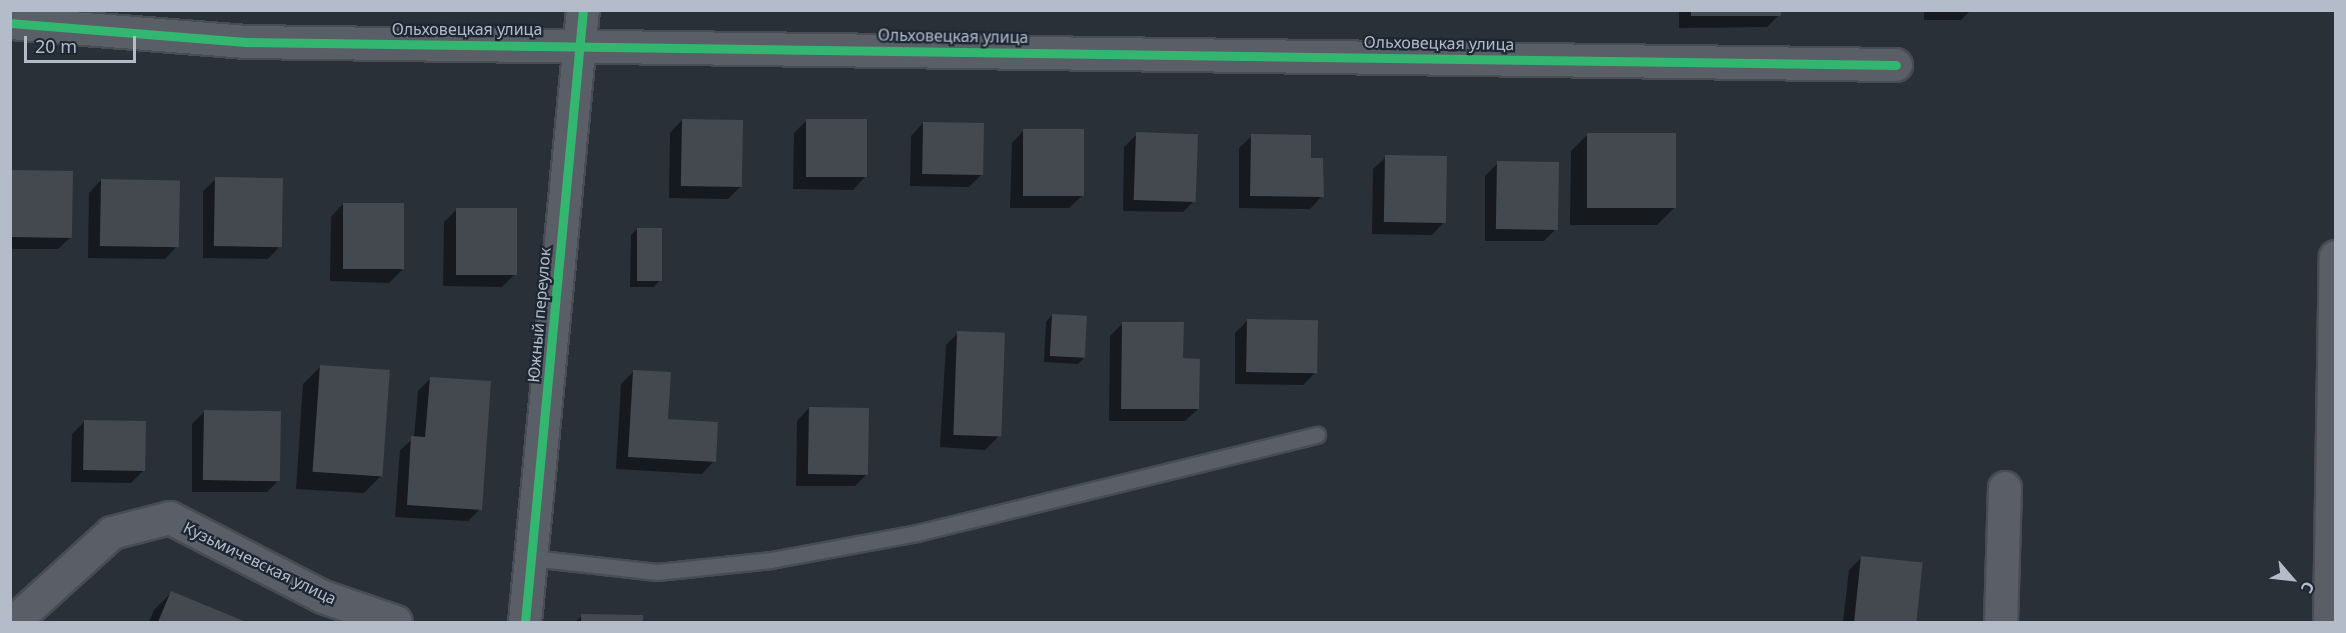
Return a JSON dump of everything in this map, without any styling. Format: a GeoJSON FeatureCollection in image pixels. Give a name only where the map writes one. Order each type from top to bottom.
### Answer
{"type":"FeatureCollection","features":[{"type":"Feature","properties":{"kind":"street","name":"Южный переулок"},"geometry":{"type":"LineString","coordinates":[[524,622],[583,10]]}},
{"type":"Feature","properties":{"kind":"street","name":"Ольховецкая улица"},"geometry":{"type":"LineString","coordinates":[[10,23],[247,42],[1896,65]]}},
{"type":"Feature","properties":{"kind":"street"},"geometry":{"type":"LineString","coordinates":[[2330,622],[2336,257]]}},
{"type":"Feature","properties":{"kind":"street"},"geometry":{"type":"LineString","coordinates":[[2001,622],[2006,488]]}},
{"type":"Feature","properties":{"kind":"street","name":"Кузьмичевская улица"},"geometry":{"type":"LineString","coordinates":[[14,622],[112,533],[170,518],[323,597],[396,622]]}},
{"type":"Feature","properties":{"kind":"lane"},"geometry":{"type":"LineString","coordinates":[[531,558],[657,572],[771,561],[917,533],[1317,435]]}},
{"type":"Feature","properties":{"kind":"building"},"geometry":{"type":"Polygon","coordinates":[[[1691,10],[1781,10],[1781,16],[1691,16],[1691,10]]]}},
{"type":"Feature","properties":{"kind":"building"},"geometry":{"type":"Polygon","coordinates":[[[682,119],[743,120],[742,187],[681,186],[682,119]]]}},
{"type":"Feature","properties":{"kind":"building"},"geometry":{"type":"Polygon","coordinates":[[[806,119],[867,119],[867,177],[806,177],[806,119]]]}},
{"type":"Feature","properties":{"kind":"building"},"geometry":{"type":"Polygon","coordinates":[[[923,122],[984,123],[983,175],[922,174],[923,122]]]}},
{"type":"Feature","properties":{"kind":"building"},"geometry":{"type":"Polygon","coordinates":[[[1023,129],[1084,129],[1084,196],[1023,196],[1023,129]]]}},
{"type":"Feature","properties":{"kind":"building"},"geometry":{"type":"Polygon","coordinates":[[[1136,132],[1198,134],[1196,202],[1134,200],[1136,132]]]}},
{"type":"Feature","properties":{"kind":"building"},"geometry":{"type":"Polygon","coordinates":[[[1587,133],[1676,133],[1676,208],[1587,208],[1587,133]]]}},
{"type":"Feature","properties":{"kind":"building"},"geometry":{"type":"Polygon","coordinates":[[[1251,134],[1311,135],[1311,158],[1323,158],[1324,197],[1250,196],[1251,134]]]}},
{"type":"Feature","properties":{"kind":"building"},"geometry":{"type":"Polygon","coordinates":[[[1385,155],[1447,156],[1446,223],[1384,222],[1385,155]]]}},
{"type":"Feature","properties":{"kind":"building"},"geometry":{"type":"Polygon","coordinates":[[[1497,161],[1559,162],[1558,230],[1496,229],[1497,161]]]}},
{"type":"Feature","properties":{"kind":"building"},"geometry":{"type":"Polygon","coordinates":[[[12,170],[73,171],[72,238],[11,237],[12,170]]]}},
{"type":"Feature","properties":{"kind":"building"},"geometry":{"type":"Polygon","coordinates":[[[215,177],[283,178],[282,247],[214,246],[215,177]]]}},
{"type":"Feature","properties":{"kind":"building"},"geometry":{"type":"Polygon","coordinates":[[[101,179],[180,180],[179,247],[100,246],[101,179]]]}},
{"type":"Feature","properties":{"kind":"building"},"geometry":{"type":"Polygon","coordinates":[[[343,203],[404,203],[404,269],[343,269],[343,203]]]}},
{"type":"Feature","properties":{"kind":"building"},"geometry":{"type":"Polygon","coordinates":[[[456,208],[517,208],[517,275],[456,275],[456,208]]]}},
{"type":"Feature","properties":{"kind":"building"},"geometry":{"type":"Polygon","coordinates":[[[637,228],[662,228],[662,281],[637,281],[637,228]]]}},
{"type":"Feature","properties":{"kind":"building"},"geometry":{"type":"Polygon","coordinates":[[[1052,314],[1087,316],[1085,358],[1050,356],[1052,314]]]}},
{"type":"Feature","properties":{"kind":"building"},"geometry":{"type":"Polygon","coordinates":[[[1247,319],[1318,320],[1317,373],[1246,372],[1247,319]]]}},
{"type":"Feature","properties":{"kind":"building"},"geometry":{"type":"Polygon","coordinates":[[[1122,322],[1184,322],[1183,358],[1200,359],[1199,409],[1121,409],[1122,322]]]}},
{"type":"Feature","properties":{"kind":"building"},"geometry":{"type":"Polygon","coordinates":[[[957,331],[1005,333],[1001,437],[953,435],[957,331]]]}},
{"type":"Feature","properties":{"kind":"building"},"geometry":{"type":"Polygon","coordinates":[[[320,365],[390,370],[382,477],[313,472],[320,365]]]}},
{"type":"Feature","properties":{"kind":"building"},"geometry":{"type":"Polygon","coordinates":[[[633,370],[671,372],[668,419],[718,422],[716,462],[628,457],[633,370]]]}},
{"type":"Feature","properties":{"kind":"building"},"geometry":{"type":"Polygon","coordinates":[[[430,377],[491,381],[482,510],[407,505],[411,436],[425,437],[430,377]]]}},
{"type":"Feature","properties":{"kind":"building"},"geometry":{"type":"Polygon","coordinates":[[[809,407],[869,408],[868,475],[808,474],[809,407]]]}},
{"type":"Feature","properties":{"kind":"building"},"geometry":{"type":"Polygon","coordinates":[[[204,410],[281,411],[280,481],[203,480],[204,410]]]}},
{"type":"Feature","properties":{"kind":"building"},"geometry":{"type":"Polygon","coordinates":[[[84,420],[146,421],[145,471],[83,470],[84,420]]]}},
{"type":"Feature","properties":{"kind":"building"},"geometry":{"type":"Polygon","coordinates":[[[1861,556],[1923,562],[1916,622],[1854,622],[1861,556]]]}},
{"type":"Feature","properties":{"kind":"building"},"geometry":{"type":"Polygon","coordinates":[[[171,591],[246,622],[158,622],[171,591]]]}},
{"type":"Feature","properties":{"kind":"building"},"geometry":{"type":"Polygon","coordinates":[[[581,614],[643,615],[643,622],[581,622],[581,614]]]}},
{"type":"Feature","properties":{"kind":"cycle path"},"geometry":{"type":"LineString","coordinates":[[525,622],[583,10]]}},
{"type":"Feature","properties":{"kind":"cycle path"},"geometry":{"type":"LineString","coordinates":[[10,23],[247,42],[1896,65]]}}]}
